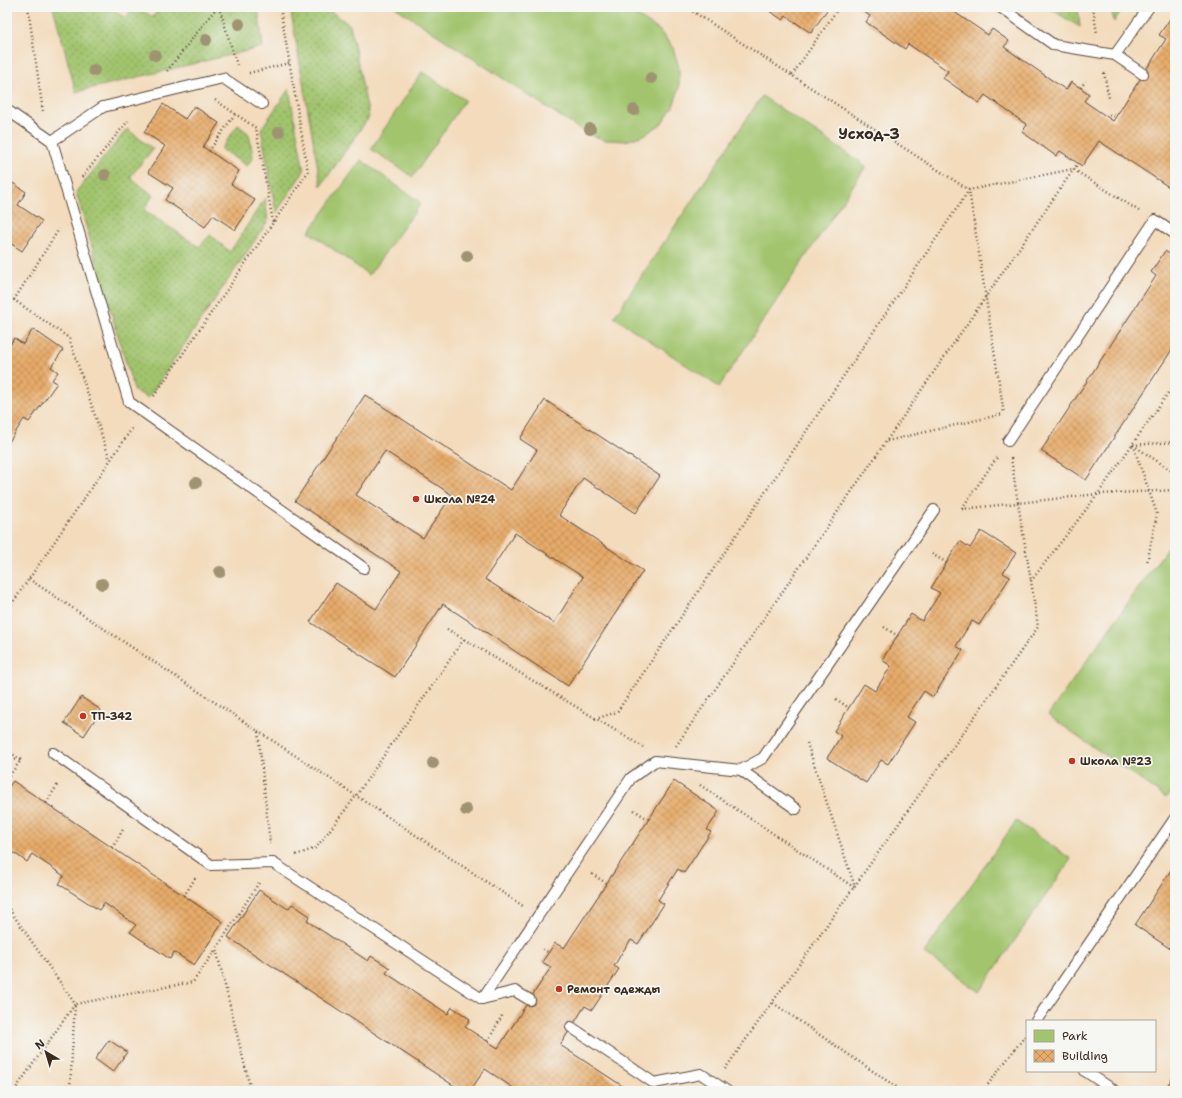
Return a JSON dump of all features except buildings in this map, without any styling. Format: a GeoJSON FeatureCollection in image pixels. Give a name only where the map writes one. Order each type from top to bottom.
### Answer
{"type":"FeatureCollection","features":[{"type":"Feature","properties":{"kind":"lane"},"geometry":{"type":"LineString","coordinates":[[1000,7],[1054,45],[1115,55],[1143,74]]}},
{"type":"Feature","properties":{"kind":"lane"},"geometry":{"type":"LineString","coordinates":[[1115,55],[1149,7]]}},
{"type":"Feature","properties":{"kind":"lane"},"geometry":{"type":"LineString","coordinates":[[49,139],[103,107],[223,78],[262,104]]}},
{"type":"Feature","properties":{"kind":"lane"},"geometry":{"type":"LineString","coordinates":[[7,110],[49,139],[129,402],[364,568]]}},
{"type":"Feature","properties":{"kind":"lane"},"geometry":{"type":"LineString","coordinates":[[1008,441],[1155,220],[1175,234]]}},
{"type":"Feature","properties":{"kind":"lane"},"geometry":{"type":"LineString","coordinates":[[741,770],[764,758],[934,510]]}},
{"type":"Feature","properties":{"kind":"lane"},"geometry":{"type":"LineString","coordinates":[[53,754],[211,865],[272,863],[482,999],[515,991],[530,1000]]}},
{"type":"Feature","properties":{"kind":"lane"},"geometry":{"type":"LineString","coordinates":[[482,999],[632,778],[655,762],[741,770],[796,809]]}},
{"type":"Feature","properties":{"kind":"lane"},"geometry":{"type":"LineString","coordinates":[[1037,1020],[1175,818]]}},
{"type":"Feature","properties":{"kind":"lane"},"geometry":{"type":"LineString","coordinates":[[571,1027],[654,1083],[701,1074],[722,1090]]}},
{"type":"Feature","properties":{"kind":"lane"},"geometry":{"type":"LineString","coordinates":[[1086,1072],[1115,1091]]}},
{"type":"Feature","properties":{"kind":"path"},"geometry":{"type":"LineString","coordinates":[[28,7],[49,139]]}},
{"type":"Feature","properties":{"kind":"path"},"geometry":{"type":"LineString","coordinates":[[219,7],[237,67]]}},
{"type":"Feature","properties":{"kind":"path"},"geometry":{"type":"LineString","coordinates":[[7,611],[308,172],[280,7]]}},
{"type":"Feature","properties":{"kind":"path"},"geometry":{"type":"LineString","coordinates":[[686,7],[969,190],[1073,169],[1155,220]]}},
{"type":"Feature","properties":{"kind":"path"},"geometry":{"type":"LineString","coordinates":[[792,75],[839,7]]}},
{"type":"Feature","properties":{"kind":"path"},"geometry":{"type":"LineString","coordinates":[[247,73],[289,63]]}},
{"type":"Feature","properties":{"kind":"path"},"geometry":{"type":"LineString","coordinates":[[1081,88],[1085,81]]}},
{"type":"Feature","properties":{"kind":"path"},"geometry":{"type":"LineString","coordinates":[[213,98],[256,128],[274,222]]}},
{"type":"Feature","properties":{"kind":"path"},"geometry":{"type":"LineString","coordinates":[[210,151],[235,114]]}},
{"type":"Feature","properties":{"kind":"path"},"geometry":{"type":"LineString","coordinates":[[1109,115],[1116,116]]}},
{"type":"Feature","properties":{"kind":"path"},"geometry":{"type":"LineString","coordinates":[[447,629],[665,762],[1078,163]]}},
{"type":"Feature","properties":{"kind":"path"},"geometry":{"type":"LineString","coordinates":[[730,1064],[1038,627],[969,190]]}},
{"type":"Feature","properties":{"kind":"path"},"geometry":{"type":"LineString","coordinates":[[594,719],[618,712],[969,190]]}},
{"type":"Feature","properties":{"kind":"path"},"geometry":{"type":"LineString","coordinates":[[14,300],[60,227]]}},
{"type":"Feature","properties":{"kind":"path"},"geometry":{"type":"LineString","coordinates":[[7,295],[69,338],[110,461]]}},
{"type":"Feature","properties":{"kind":"path"},"geometry":{"type":"LineString","coordinates":[[1031,581],[1098,494],[1175,383]]}},
{"type":"Feature","properties":{"kind":"path"},"geometry":{"type":"LineString","coordinates":[[886,441],[1004,414]]}},
{"type":"Feature","properties":{"kind":"path"},"geometry":{"type":"LineString","coordinates":[[1008,441],[962,509],[1098,494],[1175,490]]}},
{"type":"Feature","properties":{"kind":"path"},"geometry":{"type":"LineString","coordinates":[[1133,445],[1175,442]]}},
{"type":"Feature","properties":{"kind":"path"},"geometry":{"type":"LineString","coordinates":[[1133,445],[1175,474]]}},
{"type":"Feature","properties":{"kind":"path"},"geometry":{"type":"LineString","coordinates":[[1133,445],[1157,514],[1147,563]]}},
{"type":"Feature","properties":{"kind":"path"},"geometry":{"type":"LineString","coordinates":[[932,554],[947,563]]}},
{"type":"Feature","properties":{"kind":"path"},"geometry":{"type":"LineString","coordinates":[[29,579],[538,916]]}},
{"type":"Feature","properties":{"kind":"path"},"geometry":{"type":"LineString","coordinates":[[884,626],[898,636]]}},
{"type":"Feature","properties":{"kind":"path"},"geometry":{"type":"LineString","coordinates":[[7,1088],[13,1091],[75,1004],[193,982],[272,863],[316,848],[356,796],[464,640]]}},
{"type":"Feature","properties":{"kind":"path"},"geometry":{"type":"LineString","coordinates":[[836,699],[849,708]]}},
{"type":"Feature","properties":{"kind":"path"},"geometry":{"type":"LineString","coordinates":[[258,731],[272,863]]}},
{"type":"Feature","properties":{"kind":"path"},"geometry":{"type":"LineString","coordinates":[[807,743],[855,888]]}},
{"type":"Feature","properties":{"kind":"path"},"geometry":{"type":"LineString","coordinates":[[7,750],[21,760]]}},
{"type":"Feature","properties":{"kind":"path"},"geometry":{"type":"LineString","coordinates":[[7,759],[21,760]]}},
{"type":"Feature","properties":{"kind":"path"},"geometry":{"type":"LineString","coordinates":[[7,779],[21,760]]}},
{"type":"Feature","properties":{"kind":"path"},"geometry":{"type":"LineString","coordinates":[[46,803],[58,784]]}},
{"type":"Feature","properties":{"kind":"path"},"geometry":{"type":"LineString","coordinates":[[698,784],[855,888]]}},
{"type":"Feature","properties":{"kind":"path"},"geometry":{"type":"LineString","coordinates":[[634,810],[648,819]]}},
{"type":"Feature","properties":{"kind":"path"},"geometry":{"type":"LineString","coordinates":[[112,848],[124,828]]}},
{"type":"Feature","properties":{"kind":"path"},"geometry":{"type":"LineString","coordinates":[[592,874],[606,883]]}},
{"type":"Feature","properties":{"kind":"path"},"geometry":{"type":"LineString","coordinates":[[184,896],[196,877]]}},
{"type":"Feature","properties":{"kind":"path"},"geometry":{"type":"LineString","coordinates":[[7,906],[75,1004],[70,1087],[77,1091]]}},
{"type":"Feature","properties":{"kind":"path"},"geometry":{"type":"LineString","coordinates":[[216,949],[251,1091]]}},
{"type":"Feature","properties":{"kind":"path"},"geometry":{"type":"LineString","coordinates":[[543,949],[549,953]]}},
{"type":"Feature","properties":{"kind":"path"},"geometry":{"type":"LineString","coordinates":[[488,1041],[515,991]]}},
{"type":"Feature","properties":{"kind":"path"},"geometry":{"type":"LineString","coordinates":[[773,1003],[902,1091]]}},
{"type":"Feature","properties":{"kind":"path"},"geometry":{"type":"LineString","coordinates":[[983,1091],[1026,1034]]}},
{"type":"Feature","properties":{"kind":"green space"},"geometry":{"type":"Polygon","coordinates":[[[53,7],[107,7],[126,18],[133,7],[136,7],[153,17],[160,7],[258,7],[263,47],[76,92],[53,7]]]}},
{"type":"Feature","properties":{"kind":"green space"},"geometry":{"type":"Polygon","coordinates":[[[290,7],[324,7],[350,25],[369,117],[321,186],[290,7]]]}},
{"type":"Feature","properties":{"kind":"green space"},"geometry":{"type":"Polygon","coordinates":[[[395,7],[623,7],[659,30],[673,48],[679,68],[679,88],[673,107],[661,124],[644,135],[626,141],[605,140],[587,134],[395,7]]]}},
{"type":"Feature","properties":{"kind":"green space"},"geometry":{"type":"Polygon","coordinates":[[[1047,7],[1078,7],[1080,27],[1047,7]]]}},
{"type":"Feature","properties":{"kind":"green space"},"geometry":{"type":"Polygon","coordinates":[[[1111,7],[1123,7],[1114,22],[1111,7]]]}},
{"type":"Feature","properties":{"kind":"green space"},"geometry":{"type":"Polygon","coordinates":[[[422,72],[465,100],[413,177],[371,149],[422,72]]]}},
{"type":"Feature","properties":{"kind":"green space"},"geometry":{"type":"Polygon","coordinates":[[[289,89],[304,171],[276,213],[261,129],[289,89]]]}},
{"type":"Feature","properties":{"kind":"green space"},"geometry":{"type":"Polygon","coordinates":[[[762,96],[866,166],[719,387],[614,317],[762,96]]]}},
{"type":"Feature","properties":{"kind":"green space"},"geometry":{"type":"Polygon","coordinates":[[[238,125],[249,134],[253,157],[247,166],[221,149],[238,125]]]}},
{"type":"Feature","properties":{"kind":"green space"},"geometry":{"type":"Polygon","coordinates":[[[127,129],[153,149],[130,177],[153,195],[144,210],[199,247],[210,235],[230,252],[265,198],[268,221],[148,398],[134,390],[76,192],[127,129]]]}},
{"type":"Feature","properties":{"kind":"green space"},"geometry":{"type":"Polygon","coordinates":[[[361,160],[421,203],[369,275],[309,232],[361,160]]]}},
{"type":"Feature","properties":{"kind":"green space"},"geometry":{"type":"Polygon","coordinates":[[[1175,537],[1175,786],[1166,798],[1048,715],[1175,537]]]}},
{"type":"Feature","properties":{"kind":"green space"},"geometry":{"type":"Polygon","coordinates":[[[1016,821],[1071,859],[979,992],[924,953],[1016,821]]]}},
{"type":"Feature","properties":{"kind":"place","name":"Школа №24"},"geometry":{"type":"Point","coordinates":[416,499]}},
{"type":"Feature","properties":{"kind":"place","name":"ТП-342"},"geometry":{"type":"Point","coordinates":[83,716]}},
{"type":"Feature","properties":{"kind":"place","name":"Школа №23"},"geometry":{"type":"Point","coordinates":[1072,761]}},
{"type":"Feature","properties":{"kind":"place","name":"Ремонт одежды"},"geometry":{"type":"Point","coordinates":[559,989]}},
{"type":"Feature","properties":{"kind":"district","name":"Усход-3"},"geometry":{"type":"Point","coordinates":[869,134]}}]}
